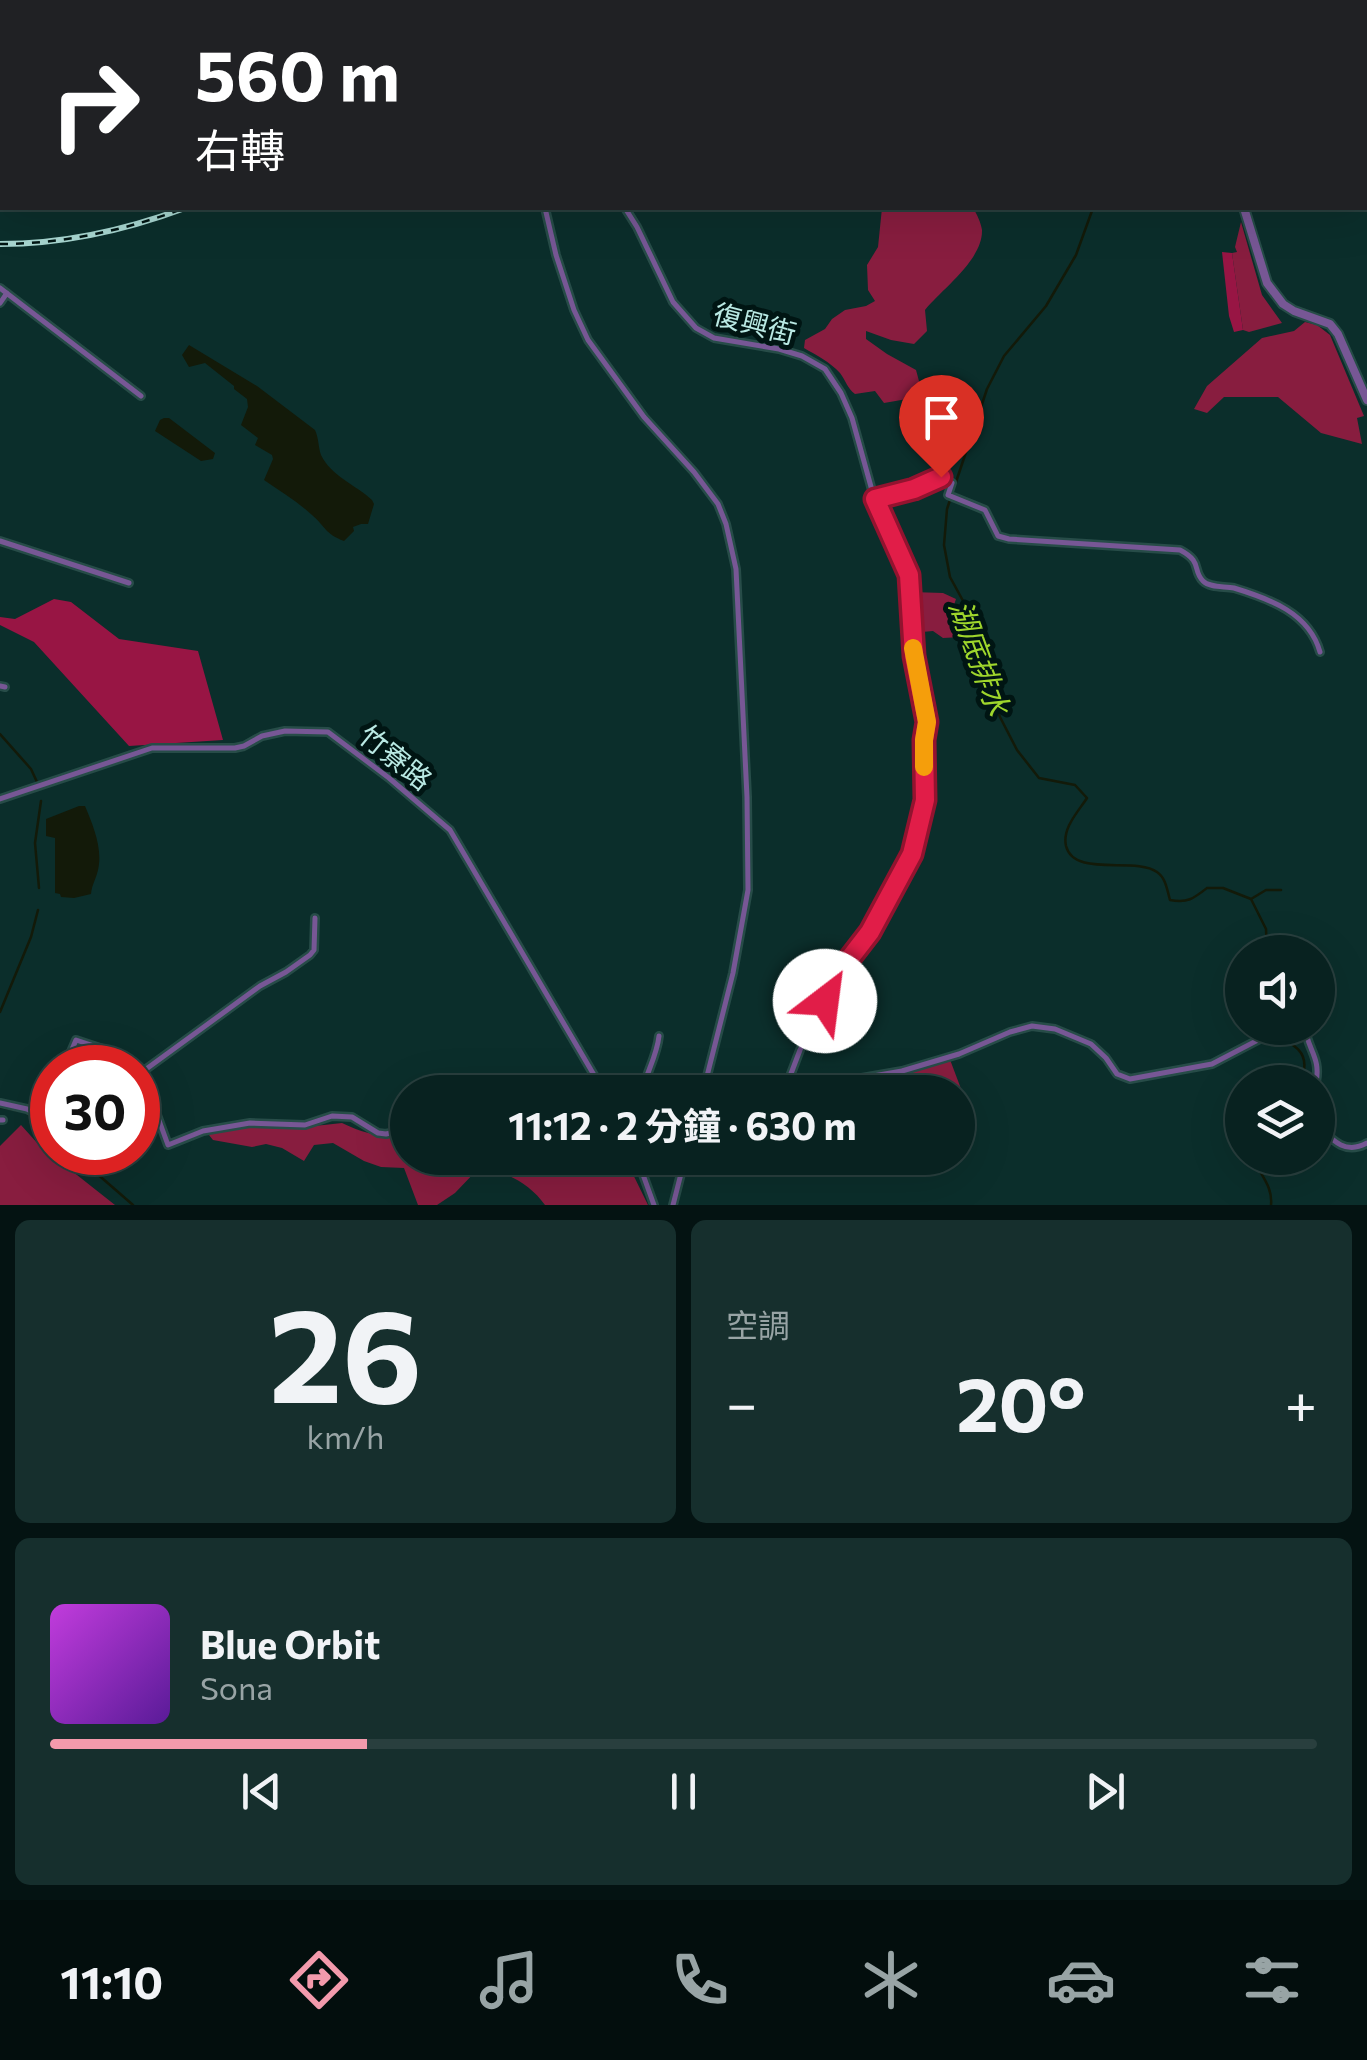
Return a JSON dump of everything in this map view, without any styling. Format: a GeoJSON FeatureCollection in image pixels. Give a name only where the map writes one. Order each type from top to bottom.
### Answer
{"type":"FeatureCollection","features":[{"type":"Feature","properties":{"kind":"street"},"geometry":{"type":"LineString","coordinates":[[545,210],[574,310],[588,340],[644,417],[718,504],[736,569],[748,890],[733,973],[706,1075]]}},
{"type":"Feature","properties":{"kind":"street","name":"復興街"},"geometry":{"type":"LineString","coordinates":[[625,210],[673,302],[696,328],[714,338],[802,356],[825,369],[852,418],[875,499],[909,575],[914,656],[927,722],[925,800],[912,854],[870,932],[837,976],[790,1075]]}},
{"type":"Feature","properties":{"kind":"street"},"geometry":{"type":"LineString","coordinates":[[1245,210],[1267,283],[1283,304],[1330,324],[1367,400]]}},
{"type":"Feature","properties":{"kind":"street"},"geometry":{"type":"LineString","coordinates":[[0,288],[141,396]]}},
{"type":"Feature","properties":{"kind":"street"},"geometry":{"type":"LineString","coordinates":[[0,304],[6,293]]}},
{"type":"Feature","properties":{"kind":"street"},"geometry":{"type":"LineString","coordinates":[[875,499],[941,477],[952,483],[948,495],[985,510],[998,536],[1180,550],[1191,556],[1204,582],[1229,586],[1277,604],[1304,621],[1320,652]]}},
{"type":"Feature","properties":{"kind":"street"},"geometry":{"type":"LineString","coordinates":[[0,540],[129,584]]}},
{"type":"Feature","properties":{"kind":"street","name":"竹寮路"},"geometry":{"type":"LineString","coordinates":[[0,799],[152,748],[235,748],[285,731],[328,732],[450,830],[594,1075]]}},
{"type":"Feature","properties":{"kind":"street"},"geometry":{"type":"LineString","coordinates":[[160,1059],[260,986],[310,955],[314,950],[315,918]]}},
{"type":"Feature","properties":{"kind":"street"},"geometry":{"type":"LineString","coordinates":[[882,1075],[959,1054],[1032,1026],[1054,1029],[1091,1044],[1117,1074],[1130,1078],[1212,1064],[1247,1045]]}},
{"type":"Feature","properties":{"kind":"street"},"geometry":{"type":"LineString","coordinates":[[647,1075],[660,1036]]}},
{"type":"Feature","properties":{"kind":"street"},"geometry":{"type":"LineString","coordinates":[[0,1103],[30,1111]]}},
{"type":"Feature","properties":{"kind":"street"},"geometry":{"type":"LineString","coordinates":[[160,1123],[168,1145],[203,1131],[250,1123],[306,1124],[332,1116],[352,1118],[378,1132],[390,1133]]}},
{"type":"Feature","properties":{"kind":"street"},"geometry":{"type":"LineString","coordinates":[[1335,1142],[1346,1148],[1367,1143]]}},
{"type":"Feature","properties":{"kind":"street"},"geometry":{"type":"LineString","coordinates":[[643,1175],[654,1205]]}},
{"type":"Feature","properties":{"kind":"street"},"geometry":{"type":"LineString","coordinates":[[674,1205],[681,1175]]}},
{"type":"Feature","properties":{"kind":"shaded area"},"geometry":{"type":"Polygon","coordinates":[[[882,210],[974,210],[982,230],[981,241],[969,263],[925,310],[927,331],[914,344],[866,331],[866,339],[916,370],[917,401],[884,403],[875,391],[855,394],[836,369],[804,348],[805,340],[825,329],[845,310],[875,301],[868,290],[867,265],[878,247],[882,210]]]}},
{"type":"Feature","properties":{"kind":"shaded area"},"geometry":{"type":"Polygon","coordinates":[[[1241,222],[1262,295],[1282,323],[1249,332],[1243,330],[1232,253],[1237,252],[1241,222]]]}},
{"type":"Feature","properties":{"kind":"shaded area"},"geometry":{"type":"Polygon","coordinates":[[[1222,252],[1232,253],[1243,330],[1234,332],[1229,316],[1222,252]]]}},
{"type":"Feature","properties":{"kind":"shaded area"},"geometry":{"type":"Polygon","coordinates":[[[1305,322],[1330,335],[1364,416],[1357,418],[1362,444],[1321,433],[1278,397],[1224,397],[1207,413],[1194,409],[1207,386],[1262,338],[1294,331],[1305,322]]]}},
{"type":"Feature","properties":{"kind":"shaded area"},"geometry":{"type":"Polygon","coordinates":[[[189,345],[257,386],[315,430],[325,462],[372,500],[368,524],[353,527],[354,531],[344,541],[264,480],[273,459],[255,445],[258,438],[241,425],[247,399],[205,363],[189,367],[182,355],[189,345]]]}},
{"type":"Feature","properties":{"kind":"shaded area"},"geometry":{"type":"Polygon","coordinates":[[[164,418],[215,453],[213,459],[201,461],[155,431],[164,418]]]}},
{"type":"Feature","properties":{"kind":"shaded area"},"geometry":{"type":"Polygon","coordinates":[[[912,592],[943,593],[956,599],[951,614],[961,637],[943,638],[933,631],[915,628],[912,592]]]}},
{"type":"Feature","properties":{"kind":"shaded area"},"geometry":{"type":"Polygon","coordinates":[[[54,599],[71,602],[119,639],[198,651],[223,740],[129,746],[34,642],[0,625],[0,617],[15,619],[54,599]]]}},
{"type":"Feature","properties":{"kind":"shaded area"},"geometry":{"type":"Polygon","coordinates":[[[85,806],[94,829],[98,870],[91,894],[61,897],[55,893],[55,838],[46,836],[46,819],[85,806]]]}},
{"type":"Feature","properties":{"kind":"shaded area"},"geometry":{"type":"Polygon","coordinates":[[[949,1057],[956,1075],[870,1075],[949,1057]]]}},
{"type":"Feature","properties":{"kind":"shaded area"},"geometry":{"type":"Polygon","coordinates":[[[342,1123],[390,1136],[390,1167],[364,1161],[333,1143],[314,1145],[304,1161],[282,1148],[266,1144],[252,1147],[213,1140],[209,1135],[211,1129],[225,1127],[287,1128],[342,1123]]]}},
{"type":"Feature","properties":{"kind":"shaded area"},"geometry":{"type":"Polygon","coordinates":[[[21,1125],[30,1135],[30,1175],[77,1175],[115,1205],[0,1205],[0,1146],[21,1125]]]}},
{"type":"Feature","properties":{"kind":"shaded area"},"geometry":{"type":"Polygon","coordinates":[[[407,1175],[472,1175],[437,1205],[418,1205],[407,1175]]]}},
{"type":"Feature","properties":{"kind":"shaded area"},"geometry":{"type":"Polygon","coordinates":[[[505,1175],[633,1175],[648,1205],[545,1205],[505,1175]]]}},
{"type":"Feature","properties":{"kind":"waterway","name":"湖底排水"},"geometry":{"type":"LineString","coordinates":[[1092,210],[1076,255],[1046,306],[1004,356],[987,389],[947,509],[944,545],[950,577],[968,610],[978,639],[983,674],[1017,750],[1039,778],[1075,785],[1087,798],[1066,833],[1071,856],[1093,864],[1135,866],[1157,872],[1170,900],[1190,899],[1207,888],[1223,888],[1251,899],[1266,890],[1281,890]]}},
{"type":"Feature","properties":{"kind":"waterway"},"geometry":{"type":"LineString","coordinates":[[0,734],[31,769],[37,782]]}},
{"type":"Feature","properties":{"kind":"waterway"},"geometry":{"type":"LineString","coordinates":[[39,888],[35,843],[41,801]]}},
{"type":"Feature","properties":{"kind":"waterway"},"geometry":{"type":"LineString","coordinates":[[1251,899],[1266,935]]}},
{"type":"Feature","properties":{"kind":"waterway"},"geometry":{"type":"LineString","coordinates":[[0,1012],[38,910]]}},
{"type":"Feature","properties":{"kind":"waterway"},"geometry":{"type":"LineString","coordinates":[[1292,1045],[1300,1052],[1304,1065]]}},
{"type":"Feature","properties":{"kind":"waterway"},"geometry":{"type":"LineString","coordinates":[[0,1107],[30,1116]]}},
{"type":"Feature","properties":{"kind":"waterway"},"geometry":{"type":"LineString","coordinates":[[98,1175],[133,1205]]}},
{"type":"Feature","properties":{"kind":"waterway"},"geometry":{"type":"LineString","coordinates":[[1262,1175],[1271,1205]]}},
{"type":"Feature","properties":{"kind":"railway"},"geometry":{"type":"LineString","coordinates":[[0,244],[94,234],[179,210]]}},
{"type":"Feature","properties":{"kind":"slow traffic"},"geometry":{"type":"LineString","coordinates":[[913,648],[927,722],[924,767]]}},
{"type":"Feature","properties":{"kind":"route"},"geometry":{"type":"LineString","coordinates":[[825,1001],[843,967],[870,932],[912,854],[925,800],[927,722],[914,656],[909,575],[875,499],[941,477]]}}]}
